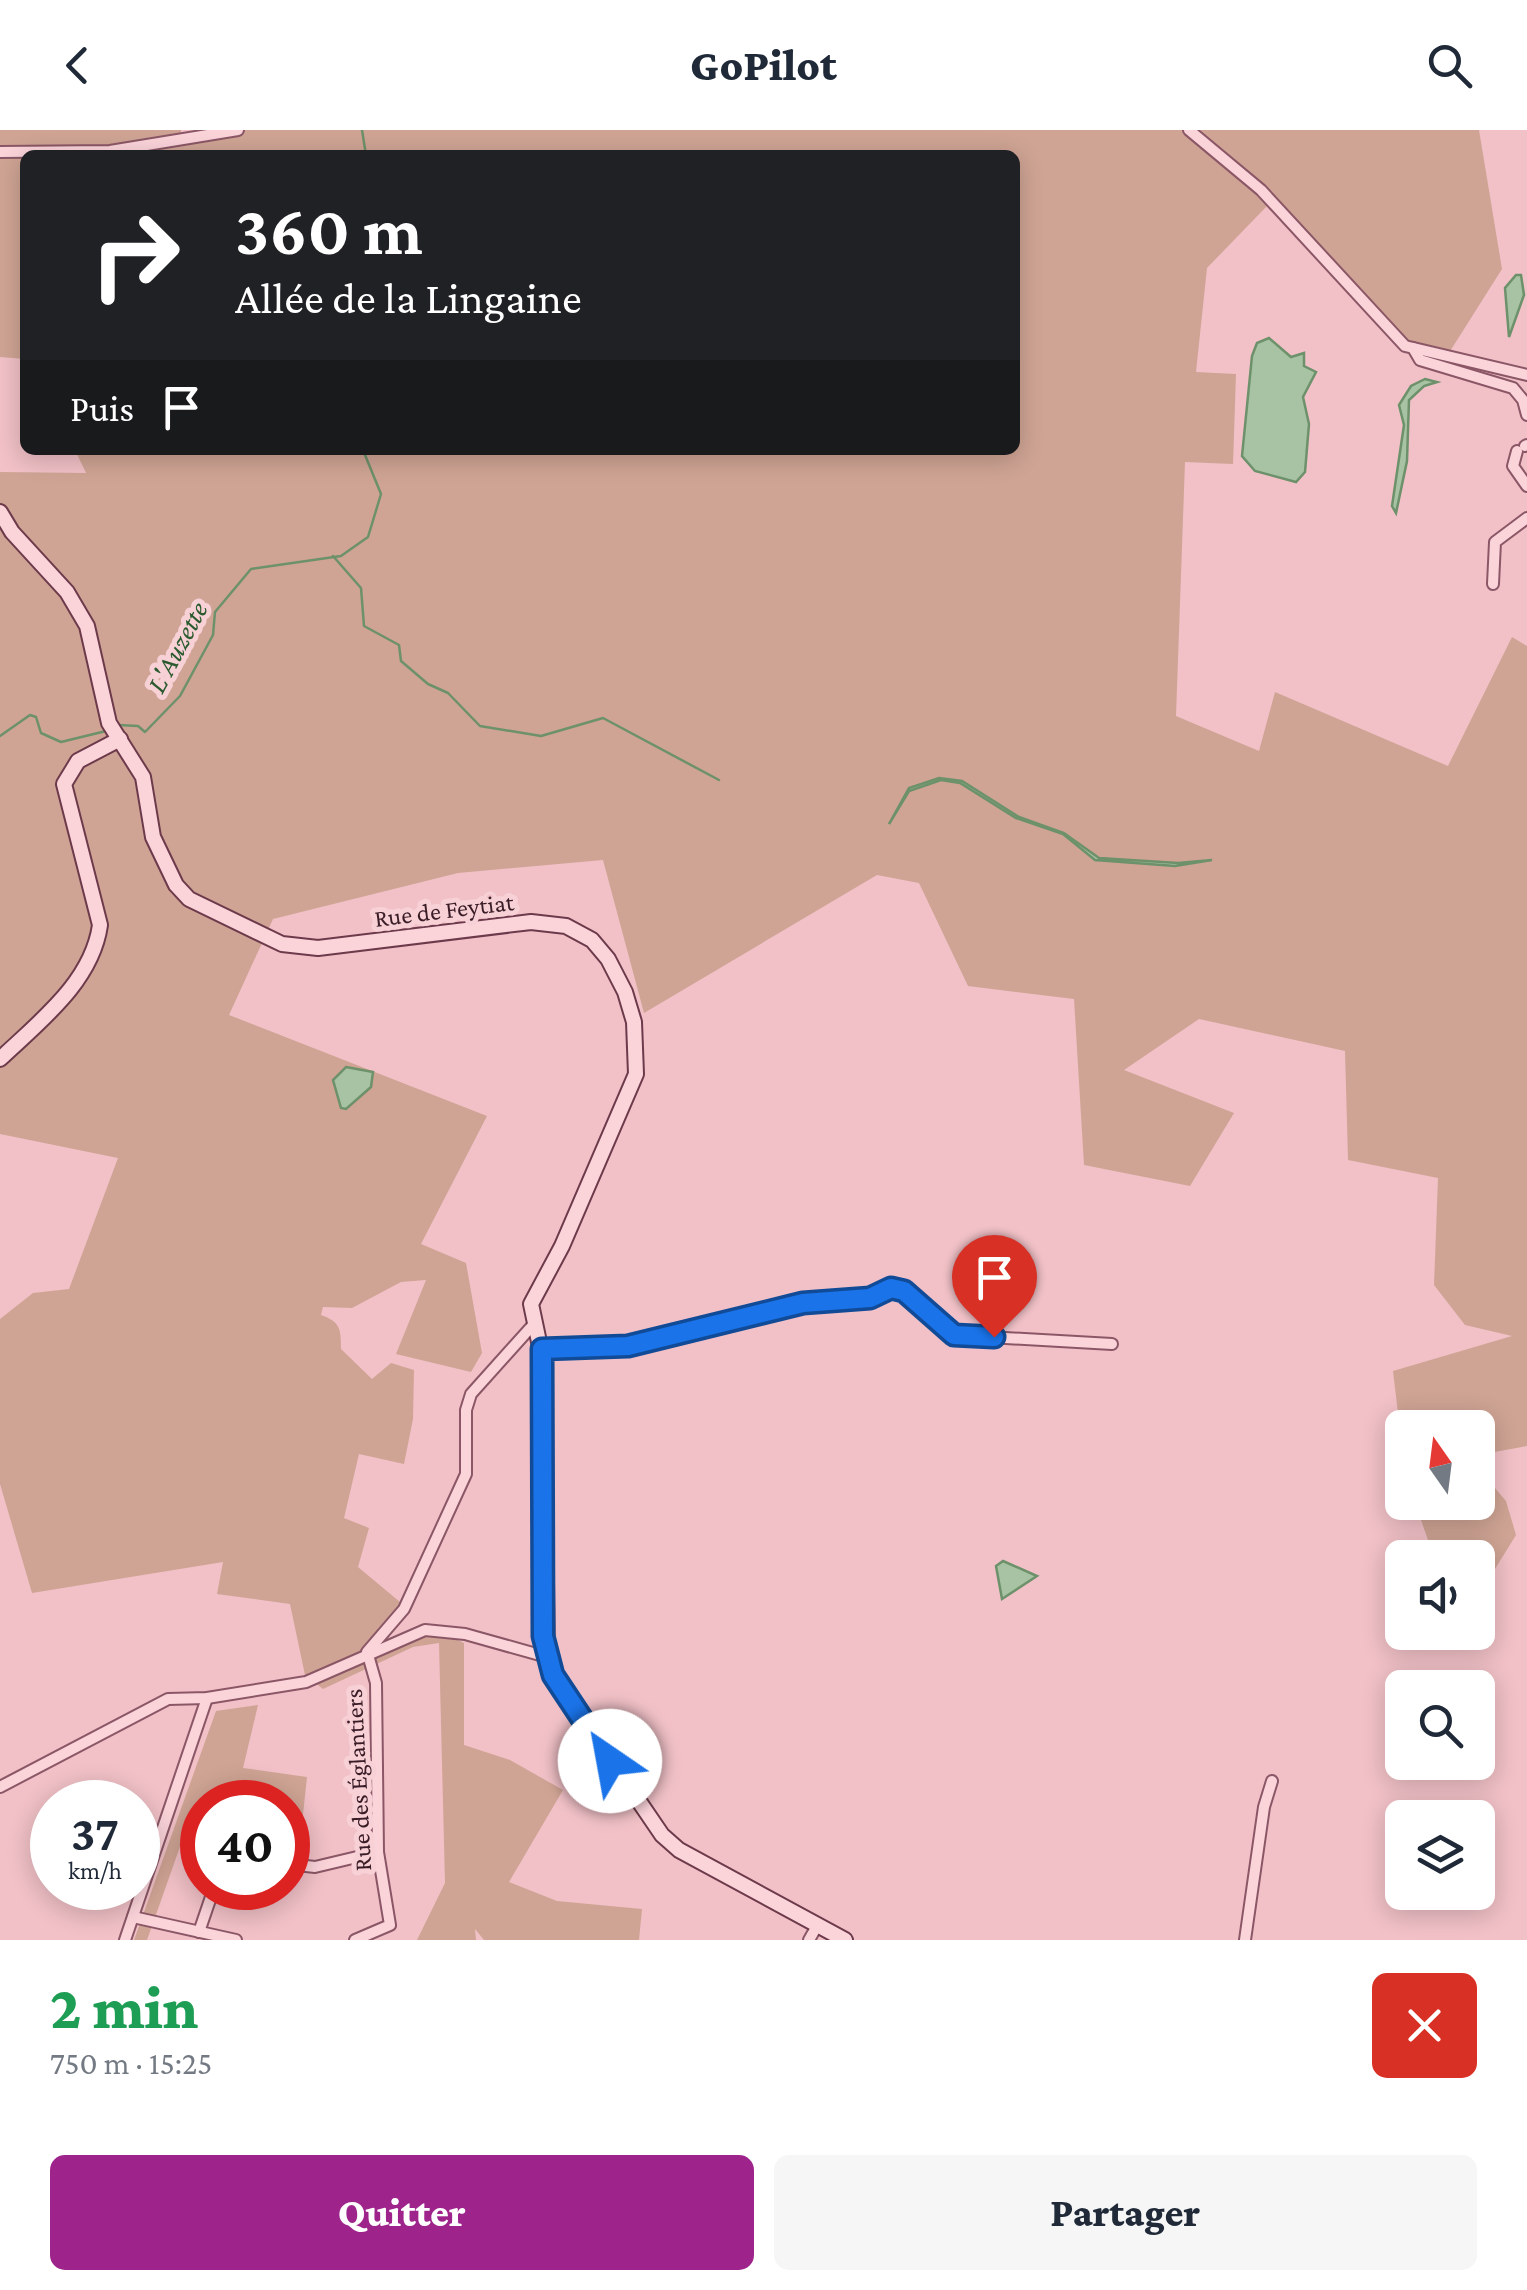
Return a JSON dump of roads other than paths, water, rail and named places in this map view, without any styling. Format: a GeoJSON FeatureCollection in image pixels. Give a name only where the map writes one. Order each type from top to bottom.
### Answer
{"type":"FeatureCollection","features":[{"type":"Feature","properties":{"kind":"street"},"geometry":{"type":"LineString","coordinates":[[122,150],[238,130]]}},
{"type":"Feature","properties":{"kind":"street"},"geometry":{"type":"LineString","coordinates":[[1189,130],[1261,190],[1405,346],[1527,375]]}},
{"type":"Feature","properties":{"kind":"street"},"geometry":{"type":"LineString","coordinates":[[1413,348],[1420,360],[1513,388],[1523,400],[1527,416]]}},
{"type":"Feature","properties":{"kind":"street"},"geometry":{"type":"LineString","coordinates":[[1523,448],[1513,466],[1527,486]]}},
{"type":"Feature","properties":{"kind":"street","name":"Rue de Feytiat"},"geometry":{"type":"LineString","coordinates":[[0,512],[12,532],[67,592],[87,626],[115,732],[143,776],[153,838],[176,885],[189,900],[282,944],[318,948],[531,922],[566,926],[592,940],[608,958],[634,1022],[636,1074],[562,1246],[532,1298],[533,1325]]}},
{"type":"Feature","properties":{"kind":"street"},"geometry":{"type":"LineString","coordinates":[[1493,584],[1495,542],[1527,518]]}},
{"type":"Feature","properties":{"kind":"street"},"geometry":{"type":"LineString","coordinates":[[0,1059],[64,998],[97,944],[100,925],[64,784],[78,762],[115,732]]}},
{"type":"Feature","properties":{"kind":"street"},"geometry":{"type":"LineString","coordinates":[[542,1349],[628,1346],[803,1303],[870,1298],[891,1288],[904,1291],[954,1335],[1112,1344]]}},
{"type":"Feature","properties":{"kind":"street"},"geometry":{"type":"LineString","coordinates":[[365,1657],[404,1609],[466,1474],[466,1410],[471,1394],[533,1325],[542,1349],[547,1657],[553,1675],[662,1835],[679,1850],[813,1933],[845,1940]]}},
{"type":"Feature","properties":{"kind":"street"},"geometry":{"type":"LineString","coordinates":[[0,1787],[168,1699],[208,1698],[306,1682],[425,1630],[465,1634],[547,1657]]}},
{"type":"Feature","properties":{"kind":"street","name":"Rue des Églantiers"},"geometry":{"type":"LineString","coordinates":[[355,1940],[390,1925],[378,1852],[376,1684],[365,1657]]}},
{"type":"Feature","properties":{"kind":"street"},"geometry":{"type":"LineString","coordinates":[[125,1940],[208,1698]]}},
{"type":"Feature","properties":{"kind":"street"},"geometry":{"type":"LineString","coordinates":[[1245,1940],[1264,1808],[1272,1781]]}},
{"type":"Feature","properties":{"kind":"street"},"geometry":{"type":"LineString","coordinates":[[310,1866],[378,1852]]}},
{"type":"Feature","properties":{"kind":"street"},"geometry":{"type":"LineString","coordinates":[[198,1932],[206,1910]]}},
{"type":"Feature","properties":{"kind":"street"},"geometry":{"type":"LineString","coordinates":[[133,1917],[236,1940]]}},
{"type":"Feature","properties":{"kind":"waterway","name":"L'Auzette"},"geometry":{"type":"LineString","coordinates":[[362,130],[365,150]]}},
{"type":"Feature","properties":{"kind":"waterway","name":"L'Auzette"},"geometry":{"type":"LineString","coordinates":[[118,725],[138,726],[145,732],[180,696],[213,635],[215,612],[251,569],[341,556],[368,537],[381,494],[365,455]]}},
{"type":"Feature","properties":{"kind":"waterway"},"geometry":{"type":"LineString","coordinates":[[333,556],[361,588],[364,626],[399,645],[401,661],[428,684],[448,693],[480,726],[541,736],[603,718],[719,780]]}},
{"type":"Feature","properties":{"kind":"waterway","name":"L'Auzette"},"geometry":{"type":"LineString","coordinates":[[0,736],[30,715],[36,717],[41,733],[61,742],[106,731]]}}]}
